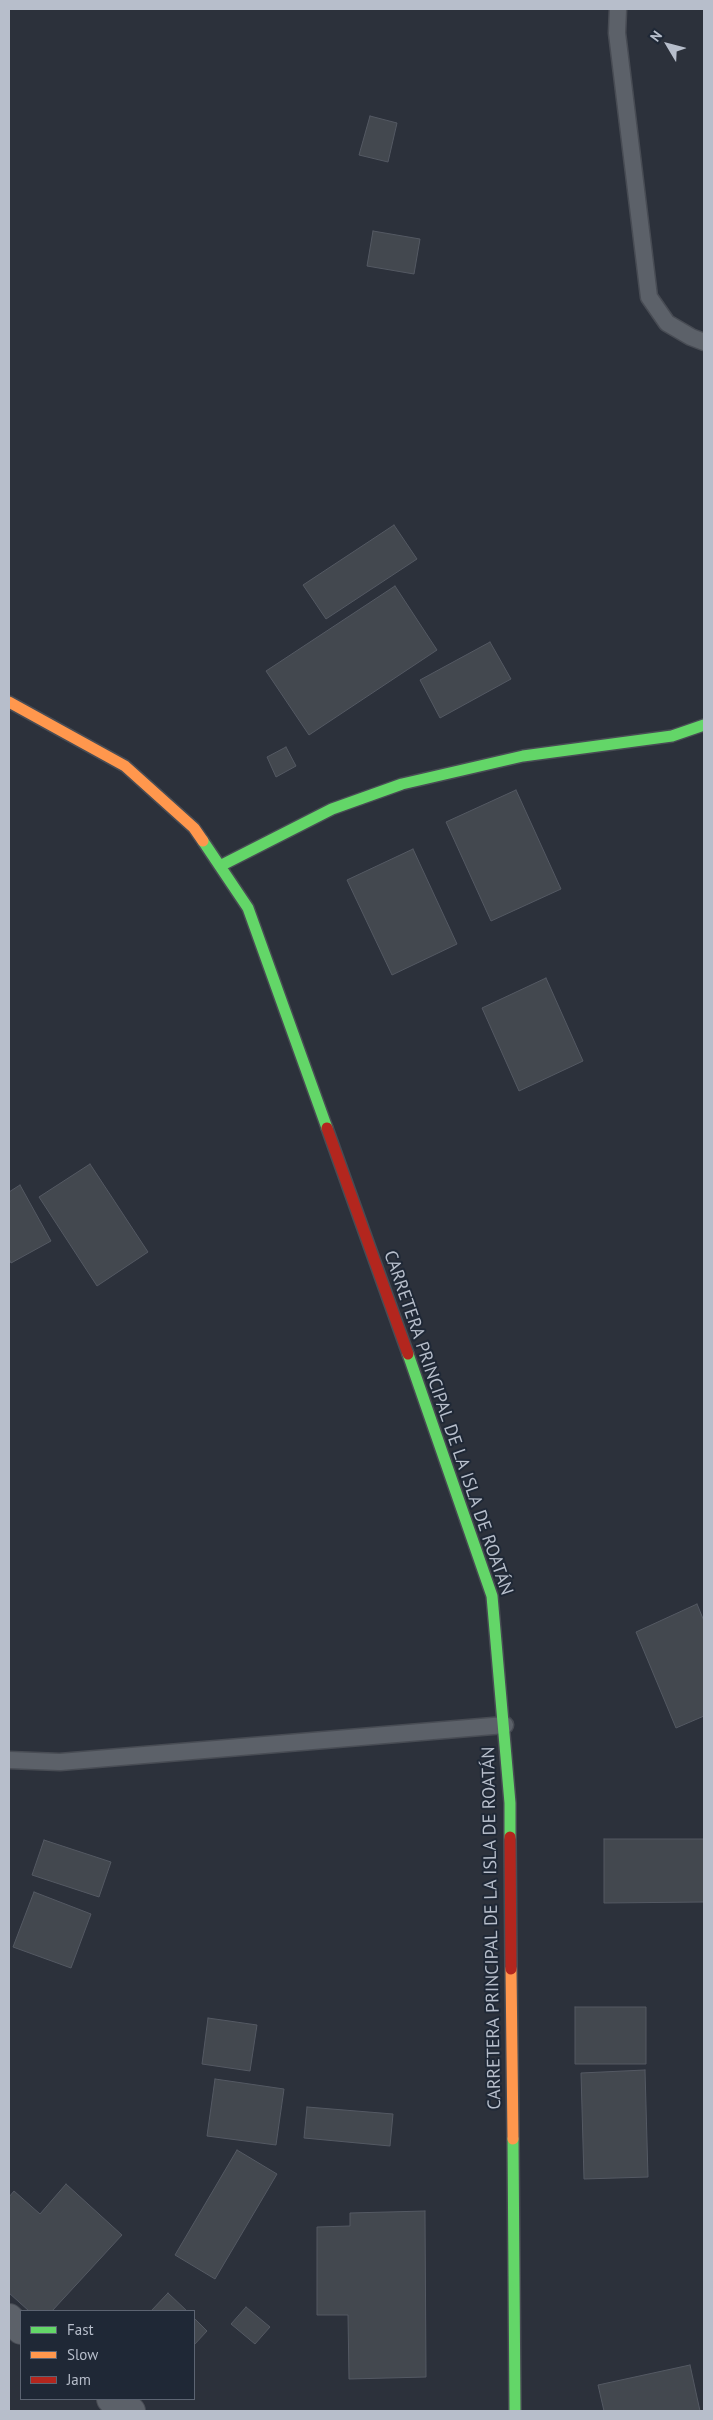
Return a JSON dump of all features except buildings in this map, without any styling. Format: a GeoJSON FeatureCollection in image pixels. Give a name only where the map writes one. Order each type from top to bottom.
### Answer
{"type":"FeatureCollection","features":[{"type":"Feature","properties":{"kind":"main road","name":"CARRETERA PRINCIPAL DE LA ISLA DE ROATÁN"},"geometry":{"type":"LineString","coordinates":[[9,702],[125,766],[194,828],[248,908],[411,1360],[492,1596],[505,1725],[510,1803],[515,2411]]}},
{"type":"Feature","properties":{"kind":"main road"},"geometry":{"type":"LineString","coordinates":[[220,866],[332,809],[402,784],[523,756],[672,736],[704,725]]}},
{"type":"Feature","properties":{"kind":"street"},"geometry":{"type":"LineString","coordinates":[[9,2318],[20,2329]]}},
{"type":"Feature","properties":{"kind":"street"},"geometry":{"type":"LineString","coordinates":[[114,2400],[131,2411]]}},
{"type":"Feature","properties":{"kind":"lane"},"geometry":{"type":"LineString","coordinates":[[618,9],[617,33],[649,297],[667,323],[704,342]]}},
{"type":"Feature","properties":{"kind":"lane"},"geometry":{"type":"LineString","coordinates":[[9,1760],[60,1762],[505,1725]]}},
{"type":"Feature","properties":{"kind":"traffic: fast"},"geometry":{"type":"LineString","coordinates":[[220,866],[332,809],[402,784],[523,756],[672,736],[704,725]]}},
{"type":"Feature","properties":{"kind":"traffic: fast"},"geometry":{"type":"LineString","coordinates":[[203,841],[248,908],[327,1128]]}},
{"type":"Feature","properties":{"kind":"traffic: fast"},"geometry":{"type":"LineString","coordinates":[[408,1354],[492,1596],[510,1803],[510,1837]]}},
{"type":"Feature","properties":{"kind":"traffic: fast"},"geometry":{"type":"LineString","coordinates":[[513,2139],[515,2411]]}},
{"type":"Feature","properties":{"kind":"traffic: slow"},"geometry":{"type":"LineString","coordinates":[[9,702],[125,766],[194,828],[203,841]]}},
{"type":"Feature","properties":{"kind":"traffic: slow"},"geometry":{"type":"LineString","coordinates":[[511,1969],[513,2139]]}},
{"type":"Feature","properties":{"kind":"traffic: jam"},"geometry":{"type":"LineString","coordinates":[[327,1128],[408,1354]]}},
{"type":"Feature","properties":{"kind":"traffic: jam"},"geometry":{"type":"LineString","coordinates":[[510,1837],[511,1969]]}}]}
